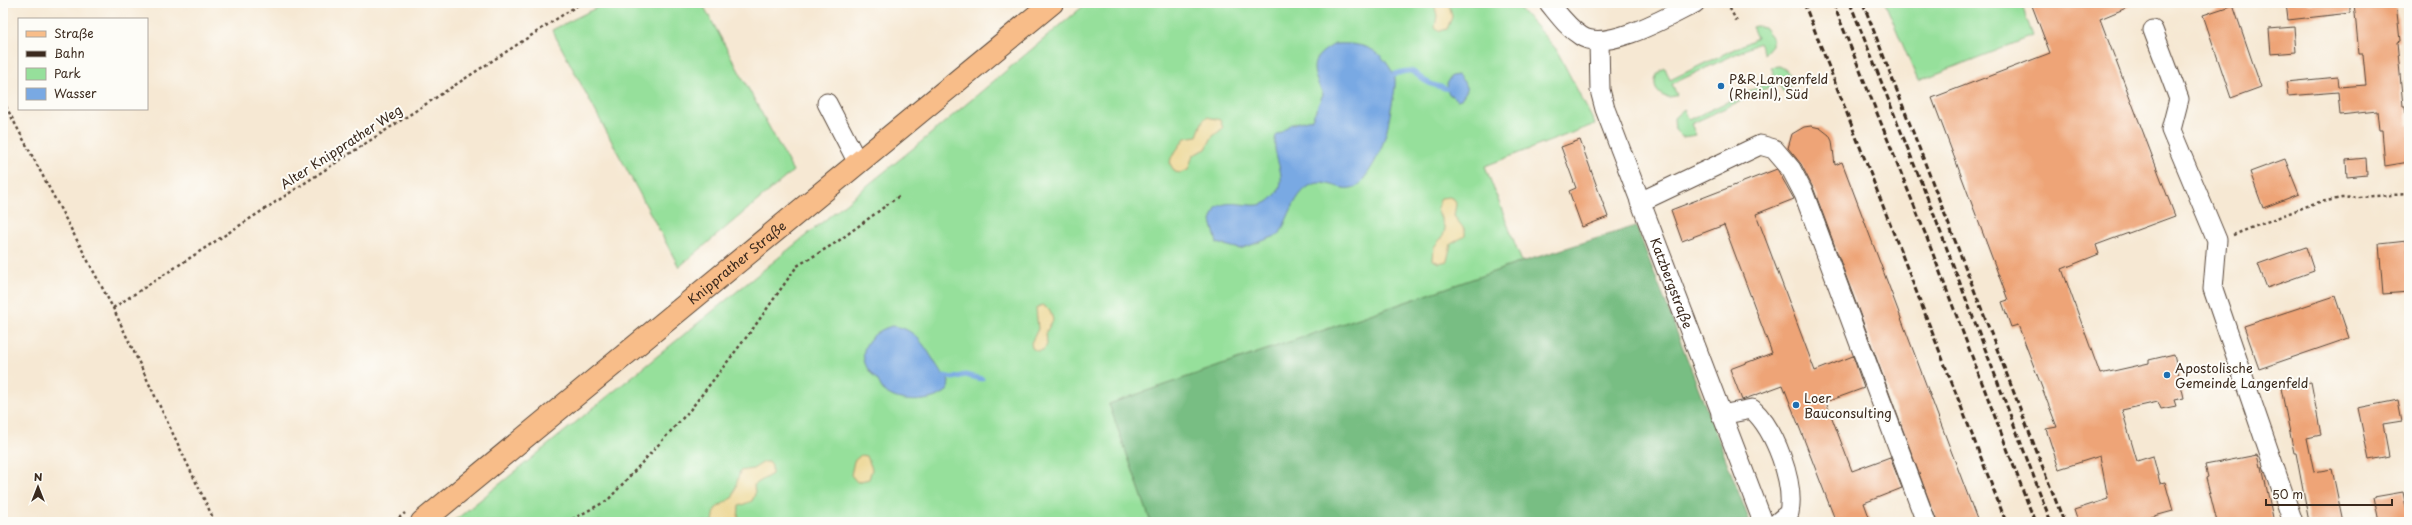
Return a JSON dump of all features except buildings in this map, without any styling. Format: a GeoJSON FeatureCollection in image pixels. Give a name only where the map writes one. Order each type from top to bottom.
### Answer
{"type":"FeatureCollection","features":[{"type":"Feature","properties":{"kind":"main road","name":"Knipprather Straße"},"geometry":{"type":"LineString","coordinates":[[422,522],[1052,3]]}},
{"type":"Feature","properties":{"kind":"street"},"geometry":{"type":"LineString","coordinates":[[1549,3],[1567,24],[1582,38],[1599,41],[1614,40],[1675,9],[1695,3]]}},
{"type":"Feature","properties":{"kind":"street"},"geometry":{"type":"LineString","coordinates":[[2153,30],[2179,99],[2171,130],[2217,240],[2213,289],[2293,522]]}},
{"type":"Feature","properties":{"kind":"street","name":"Katzbergstraße"},"geometry":{"type":"LineString","coordinates":[[1599,41],[1600,90],[1604,109],[1763,522]]}},
{"type":"Feature","properties":{"kind":"street"},"geometry":{"type":"LineString","coordinates":[[827,102],[858,163]]}},
{"type":"Feature","properties":{"kind":"street"},"geometry":{"type":"LineString","coordinates":[[1640,202],[1760,145],[1774,148],[1791,169],[1804,194],[1926,522]]}},
{"type":"Feature","properties":{"kind":"street"},"geometry":{"type":"LineString","coordinates":[[1722,415],[1752,408],[1758,414],[1777,448],[1791,493],[1789,513],[1778,522]]}},
{"type":"Feature","properties":{"kind":"path","name":"Alter Knipprather Weg"},"geometry":{"type":"LineString","coordinates":[[113,308],[580,3]]}},
{"type":"Feature","properties":{"kind":"path"},"geometry":{"type":"LineString","coordinates":[[1727,3],[1738,24]]}},
{"type":"Feature","properties":{"kind":"path"},"geometry":{"type":"LineString","coordinates":[[3,101],[113,308],[216,522]]}},
{"type":"Feature","properties":{"kind":"path"},"geometry":{"type":"LineString","coordinates":[[2217,240],[2315,203],[2342,198],[2409,194]]}},
{"type":"Feature","properties":{"kind":"path"},"geometry":{"type":"LineString","coordinates":[[567,522],[608,500],[690,410],[752,330],[797,266],[837,242],[899,196]]}},
{"type":"Feature","properties":{"kind":"green space"},"geometry":{"type":"Polygon","coordinates":[[[606,3],[702,3],[793,171],[679,267],[552,30],[606,3]]]}},
{"type":"Feature","properties":{"kind":"green space"},"geometry":{"type":"Polygon","coordinates":[[[1087,3],[1515,3],[1556,49],[1595,124],[1485,166],[1522,262],[1109,404],[1151,522],[453,522],[921,142],[1087,3]]]}},
{"type":"Feature","properties":{"kind":"green space"},"geometry":{"type":"Polygon","coordinates":[[[1885,3],[2021,3],[2033,36],[1918,81],[1885,3]]]}},
{"type":"Feature","properties":{"kind":"green space"},"geometry":{"type":"Polygon","coordinates":[[[1752,27],[1764,27],[1772,37],[1772,45],[1764,54],[1759,43],[1672,84],[1677,95],[1674,96],[1668,97],[1662,95],[1656,89],[1655,79],[1657,74],[1665,68],[1670,80],[1757,38],[1752,27]]]}},
{"type":"Feature","properties":{"kind":"green space"},"geometry":{"type":"Polygon","coordinates":[[[1779,66],[1787,71],[1791,78],[1790,86],[1784,93],[1778,83],[1691,124],[1696,135],[1682,137],[1675,130],[1674,118],[1684,109],[1689,120],[1776,79],[1771,67],[1779,66]]]}},
{"type":"Feature","properties":{"kind":"green space"},"geometry":{"type":"Polygon","coordinates":[[[1636,226],[1750,522],[1151,522],[1109,404],[1522,262],[1636,226]]]}},
{"type":"Feature","properties":{"kind":"sand"},"geometry":{"type":"Polygon","coordinates":[[[1434,3],[1449,4],[1452,17],[1447,29],[1440,31],[1435,27],[1437,16],[1434,3]]]}},
{"type":"Feature","properties":{"kind":"sand"},"geometry":{"type":"Polygon","coordinates":[[[1207,117],[1220,120],[1223,128],[1212,137],[1206,149],[1193,155],[1188,170],[1181,173],[1175,172],[1170,164],[1171,158],[1185,138],[1197,136],[1203,120],[1207,117]]]}},
{"type":"Feature","properties":{"kind":"sand"},"geometry":{"type":"Polygon","coordinates":[[[1449,197],[1454,199],[1456,204],[1454,216],[1465,230],[1465,236],[1451,244],[1447,261],[1439,263],[1433,260],[1434,247],[1443,236],[1445,229],[1437,208],[1441,198],[1449,197]]]}},
{"type":"Feature","properties":{"kind":"sand"},"geometry":{"type":"Polygon","coordinates":[[[1042,305],[1050,310],[1053,320],[1046,332],[1047,345],[1043,350],[1037,351],[1032,348],[1031,343],[1038,329],[1036,308],[1042,305]]]}},
{"type":"Feature","properties":{"kind":"sand"},"geometry":{"type":"Polygon","coordinates":[[[861,455],[867,456],[872,469],[869,479],[857,482],[851,475],[854,461],[861,455]]]}},
{"type":"Feature","properties":{"kind":"sand"},"geometry":{"type":"Polygon","coordinates":[[[764,462],[769,462],[772,466],[772,474],[754,485],[755,494],[752,501],[739,506],[738,520],[736,522],[713,522],[715,509],[733,497],[740,471],[753,469],[764,462]]]}},
{"type":"Feature","properties":{"kind":"water"},"geometry":{"type":"Polygon","coordinates":[[[1335,44],[1360,45],[1373,50],[1385,61],[1394,75],[1395,90],[1387,131],[1371,168],[1358,186],[1343,188],[1318,183],[1309,186],[1296,200],[1279,235],[1240,249],[1217,243],[1211,221],[1216,208],[1229,204],[1264,204],[1277,192],[1281,177],[1275,144],[1276,136],[1291,124],[1312,119],[1323,94],[1316,78],[1314,65],[1320,54],[1335,44]]]}},
{"type":"Feature","properties":{"kind":"water"},"geometry":{"type":"Polygon","coordinates":[[[1458,75],[1464,82],[1467,90],[1461,99],[1457,100],[1448,93],[1447,82],[1451,76],[1458,75]]]}},
{"type":"Feature","properties":{"kind":"water"},"geometry":{"type":"Polygon","coordinates":[[[892,326],[903,328],[912,333],[919,340],[942,374],[949,381],[948,390],[934,398],[916,401],[899,399],[891,396],[883,390],[866,366],[863,356],[866,344],[870,339],[880,331],[892,326]]]}},
{"type":"Feature","properties":{"kind":"waterway"},"geometry":{"type":"LineString","coordinates":[[1395,74],[1411,71],[1429,83],[1448,89]]}},
{"type":"Feature","properties":{"kind":"waterway"},"geometry":{"type":"LineString","coordinates":[[944,376],[953,378],[965,375],[982,379]]}},
{"type":"Feature","properties":{"kind":"railway"},"geometry":{"type":"LineString","coordinates":[[1804,3],[2006,522]]}},
{"type":"Feature","properties":{"kind":"railway"},"geometry":{"type":"LineString","coordinates":[[1833,3],[1925,233],[2035,522]]}},
{"type":"Feature","properties":{"kind":"railway"},"geometry":{"type":"LineString","coordinates":[[1850,3],[1931,207],[2051,522]]}},
{"type":"Feature","properties":{"kind":"railway"},"geometry":{"type":"LineString","coordinates":[[1863,3],[2064,522]]}},
{"type":"Feature","properties":{"kind":"place","name":"P&R,Langenfeld (Rheinl), Süd"},"geometry":{"type":"Point","coordinates":[1721,86]}},
{"type":"Feature","properties":{"kind":"place","name":"Apostolische Gemeinde Langenfeld"},"geometry":{"type":"Point","coordinates":[2167,375]}},
{"type":"Feature","properties":{"kind":"place","name":"Loer Bauconsulting"},"geometry":{"type":"Point","coordinates":[1796,405]}}]}
